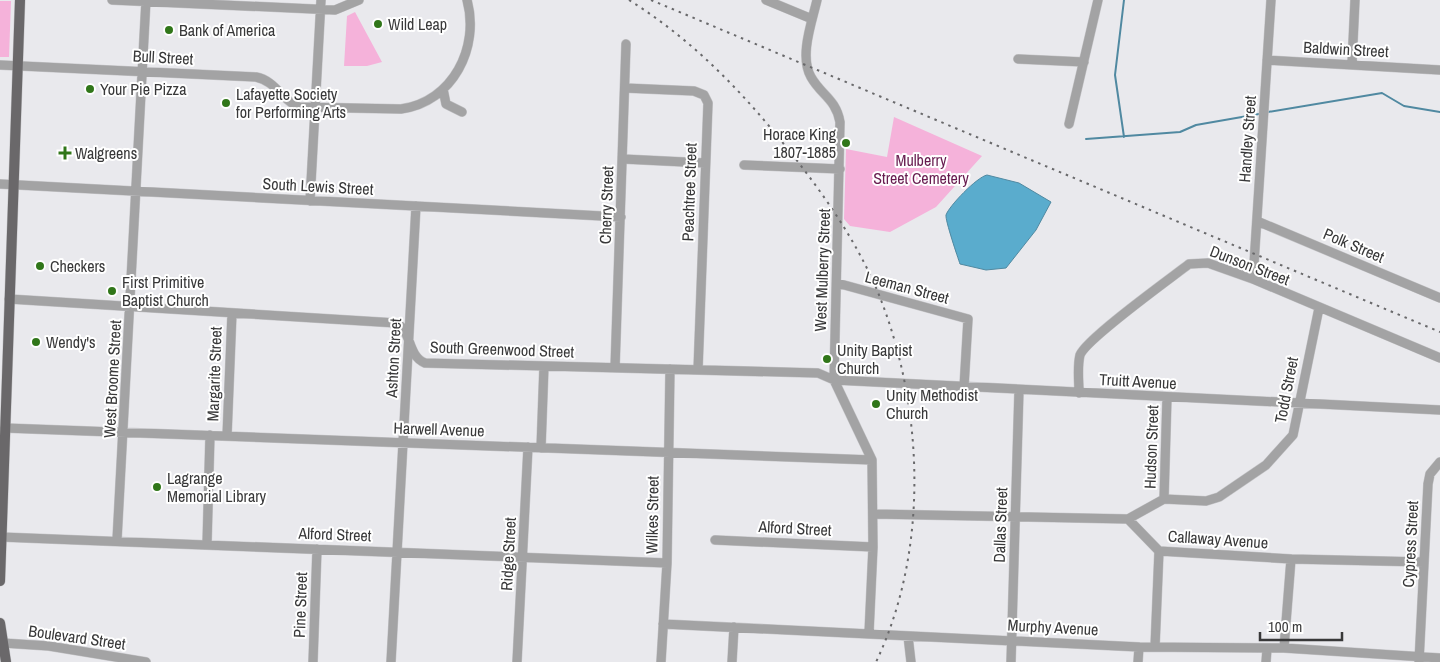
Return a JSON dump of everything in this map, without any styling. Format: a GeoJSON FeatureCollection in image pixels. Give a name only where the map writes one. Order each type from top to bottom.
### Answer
{"type":"FeatureCollection","features":[{"type":"Feature","properties":{"kind":"main road"},"geometry":{"type":"LineString","coordinates":[[0,581],[5,428],[3,412],[5,299],[15,185],[20,0]]}},
{"type":"Feature","properties":{"kind":"main road"},"geometry":{"type":"LineString","coordinates":[[0,623],[6,662]]}},
{"type":"Feature","properties":{"kind":"street"},"geometry":{"type":"LineString","coordinates":[[112,0],[321,5],[342,9],[359,0]]}},
{"type":"Feature","properties":{"kind":"street","name":"Bull Street"},"geometry":{"type":"LineString","coordinates":[[0,65],[262,78],[276,87],[293,105],[401,109],[417,106],[443,89],[458,71],[467,54],[471,29],[467,0]]}},
{"type":"Feature","properties":{"kind":"street"},"geometry":{"type":"LineString","coordinates":[[766,0],[812,19]]}},
{"type":"Feature","properties":{"kind":"street","name":"West Mulberry Street"},"geometry":{"type":"LineString","coordinates":[[816,0],[807,66],[810,76],[832,101],[839,115],[840,169],[834,380],[872,460],[873,547],[868,633]]}},
{"type":"Feature","properties":{"kind":"street"},"geometry":{"type":"LineString","coordinates":[[1070,124],[1098,0]]}},
{"type":"Feature","properties":{"kind":"street","name":"Handley Street"},"geometry":{"type":"LineString","coordinates":[[1253,279],[1271,0]]}},
{"type":"Feature","properties":{"kind":"street"},"geometry":{"type":"LineString","coordinates":[[1352,63],[1355,0]]}},
{"type":"Feature","properties":{"kind":"street","name":"West Broome Street"},"geometry":{"type":"LineString","coordinates":[[117,540],[146,1]]}},
{"type":"Feature","properties":{"kind":"street"},"geometry":{"type":"LineString","coordinates":[[310,201],[321,5]]}},
{"type":"Feature","properties":{"kind":"street","name":"Cherry Street"},"geometry":{"type":"LineString","coordinates":[[615,368],[626,44]]}},
{"type":"Feature","properties":{"kind":"street"},"geometry":{"type":"LineString","coordinates":[[1018,59],[1084,62]]}},
{"type":"Feature","properties":{"kind":"street","name":"Baldwin Street"},"geometry":{"type":"LineString","coordinates":[[1267,60],[1352,63],[1440,70]]}},
{"type":"Feature","properties":{"kind":"street","name":"Peachtree Street"},"geometry":{"type":"LineString","coordinates":[[625,88],[694,91],[704,95],[708,103],[698,370]]}},
{"type":"Feature","properties":{"kind":"street"},"geometry":{"type":"LineString","coordinates":[[443,89],[446,104],[462,112]]}},
{"type":"Feature","properties":{"kind":"street"},"geometry":{"type":"LineString","coordinates":[[622,159],[705,163]]}},
{"type":"Feature","properties":{"kind":"street"},"geometry":{"type":"LineString","coordinates":[[744,165],[840,169]]}},
{"type":"Feature","properties":{"kind":"street","name":"South Lewis Street"},"geometry":{"type":"LineString","coordinates":[[0,184],[621,217]]}},
{"type":"Feature","properties":{"kind":"street","name":"Ashton Street"},"geometry":{"type":"LineString","coordinates":[[391,662],[416,206]]}},
{"type":"Feature","properties":{"kind":"street","name":"Polk Street"},"geometry":{"type":"LineString","coordinates":[[1257,221],[1440,298]]}},
{"type":"Feature","properties":{"kind":"street","name":"Dunson Street"},"geometry":{"type":"LineString","coordinates":[[1079,393],[1078,372],[1080,354],[1084,349],[1110,325],[1189,264],[1208,262],[1440,358]]}},
{"type":"Feature","properties":{"kind":"street","name":"Leeman Street"},"geometry":{"type":"LineString","coordinates":[[837,283],[968,319],[964,387]]}},
{"type":"Feature","properties":{"kind":"street","name":"South Greenwood Street"},"geometry":{"type":"LineString","coordinates":[[5,299],[396,323],[402,328],[416,357],[425,363],[818,373],[834,380]]}},
{"type":"Feature","properties":{"kind":"street","name":"Todd Street"},"geometry":{"type":"LineString","coordinates":[[1164,499],[1206,501],[1219,497],[1266,466],[1293,435],[1318,308]]}},
{"type":"Feature","properties":{"kind":"street","name":"Margarite Street"},"geometry":{"type":"LineString","coordinates":[[227,436],[232,313]]}},
{"type":"Feature","properties":{"kind":"street"},"geometry":{"type":"LineString","coordinates":[[541,448],[544,366]]}},
{"type":"Feature","properties":{"kind":"street","name":"Wilkes Street"},"geometry":{"type":"LineString","coordinates":[[661,662],[667,563],[670,369]]}},
{"type":"Feature","properties":{"kind":"street","name":"Truitt Avenue"},"geometry":{"type":"LineString","coordinates":[[834,380],[1440,410]]}},
{"type":"Feature","properties":{"kind":"street","name":"Dallas Street"},"geometry":{"type":"LineString","coordinates":[[1011,662],[1019,390]]}},
{"type":"Feature","properties":{"kind":"street","name":"Hudson Street"},"geometry":{"type":"LineString","coordinates":[[1164,499],[1168,397]]}},
{"type":"Feature","properties":{"kind":"street","name":"Harwell Avenue"},"geometry":{"type":"LineString","coordinates":[[5,428],[872,460]]}},
{"type":"Feature","properties":{"kind":"street","name":"Margarite Street"},"geometry":{"type":"LineString","coordinates":[[207,544],[210,435]]}},
{"type":"Feature","properties":{"kind":"street","name":"Ridge Street"},"geometry":{"type":"LineString","coordinates":[[517,662],[528,447]]}},
{"type":"Feature","properties":{"kind":"street","name":"Cypress Street"},"geometry":{"type":"LineString","coordinates":[[1419,659],[1428,484],[1430,474],[1440,462]]}},
{"type":"Feature","properties":{"kind":"street"},"geometry":{"type":"LineString","coordinates":[[873,514],[1128,519],[1164,499]]}},
{"type":"Feature","properties":{"kind":"street","name":"Callaway Avenue"},"geometry":{"type":"LineString","coordinates":[[1128,519],[1159,551],[1291,559],[1424,562]]}},
{"type":"Feature","properties":{"kind":"street","name":"Alford Street"},"geometry":{"type":"LineString","coordinates":[[2,537],[667,563]]}},
{"type":"Feature","properties":{"kind":"street","name":"Alford Street"},"geometry":{"type":"LineString","coordinates":[[715,540],[873,547]]}},
{"type":"Feature","properties":{"kind":"street","name":"Pine Street"},"geometry":{"type":"LineString","coordinates":[[313,662],[317,549]]}},
{"type":"Feature","properties":{"kind":"street"},"geometry":{"type":"LineString","coordinates":[[1155,647],[1159,551]]}},
{"type":"Feature","properties":{"kind":"street"},"geometry":{"type":"LineString","coordinates":[[1284,648],[1291,559]]}},
{"type":"Feature","properties":{"kind":"street","name":"Murphy Avenue"},"geometry":{"type":"LineString","coordinates":[[663,624],[1012,639],[1139,647],[1284,648],[1419,659],[1440,658]]}},
{"type":"Feature","properties":{"kind":"street"},"geometry":{"type":"LineString","coordinates":[[732,662],[734,627]]}},
{"type":"Feature","properties":{"kind":"street"},"geometry":{"type":"LineString","coordinates":[[908,636],[911,662]]}},
{"type":"Feature","properties":{"kind":"street","name":"Boulevard Street"},"geometry":{"type":"LineString","coordinates":[[3,643],[49,646],[144,662]]}},
{"type":"Feature","properties":{"kind":"street"},"geometry":{"type":"LineString","coordinates":[[1138,662],[1139,647]]}},
{"type":"Feature","properties":{"kind":"street"},"geometry":{"type":"LineString","coordinates":[[1266,662],[1267,649]]}},
{"type":"Feature","properties":{"kind":"green space"},"geometry":{"type":"Polygon","coordinates":[[[0,1],[11,1],[9,57],[0,57],[0,1]]]}},
{"type":"Feature","properties":{"kind":"green space"},"geometry":{"type":"Polygon","coordinates":[[[355,12],[382,62],[367,66],[344,66],[347,16],[355,12]]]}},
{"type":"Feature","properties":{"kind":"green space","name":"Mulberry Street Cemetery"},"geometry":{"type":"Polygon","coordinates":[[[894,117],[982,156],[936,207],[890,232],[850,226],[844,219],[846,149],[887,157],[894,117]]]}},
{"type":"Feature","properties":{"kind":"water"},"geometry":{"type":"Polygon","coordinates":[[[987,175],[1019,183],[1051,202],[1036,230],[1006,268],[986,270],[960,264],[949,231],[946,215],[964,192],[987,175]]]}},
{"type":"Feature","properties":{"kind":"waterway"},"geometry":{"type":"LineString","coordinates":[[1124,0],[1115,75],[1124,137]]}},
{"type":"Feature","properties":{"kind":"waterway"},"geometry":{"type":"LineString","coordinates":[[1268,112],[1382,93],[1404,106],[1440,112]]}},
{"type":"Feature","properties":{"kind":"waterway"},"geometry":{"type":"LineString","coordinates":[[1086,139],[1180,132],[1196,125],[1259,114]]}},
{"type":"Feature","properties":{"kind":"railway"},"geometry":{"type":"LineString","coordinates":[[629,0],[651,14],[691,46],[728,80],[762,118],[807,174],[833,211],[857,249],[877,290],[893,334],[904,380],[912,428],[914,476],[912,525],[906,572],[893,618],[876,662]]}},
{"type":"Feature","properties":{"kind":"railway"},"geometry":{"type":"LineString","coordinates":[[651,0],[1440,332]]}},
{"type":"Feature","properties":{"kind":"place","name":"Wild Leap"},"geometry":{"type":"Point","coordinates":[378,24]}},
{"type":"Feature","properties":{"kind":"place","name":"Bank of America"},"geometry":{"type":"Point","coordinates":[169,30]}},
{"type":"Feature","properties":{"kind":"place","name":"Your Pie Pizza"},"geometry":{"type":"Point","coordinates":[90,89]}},
{"type":"Feature","properties":{"kind":"place","name":"Lafayette Society for Performing Arts"},"geometry":{"type":"Point","coordinates":[226,103]}},
{"type":"Feature","properties":{"kind":"place","name":"Horace King 1807-1885"},"geometry":{"type":"Point","coordinates":[846,143]}},
{"type":"Feature","properties":{"kind":"place","name":"Walgreens"},"geometry":{"type":"Point","coordinates":[65,153]}},
{"type":"Feature","properties":{"kind":"place","name":"Checkers"},"geometry":{"type":"Point","coordinates":[40,266]}},
{"type":"Feature","properties":{"kind":"place","name":"First Primitive Baptist Church"},"geometry":{"type":"Point","coordinates":[112,291]}},
{"type":"Feature","properties":{"kind":"place","name":"Wendy's"},"geometry":{"type":"Point","coordinates":[36,342]}},
{"type":"Feature","properties":{"kind":"place","name":"Unity Baptist Church"},"geometry":{"type":"Point","coordinates":[827,359]}},
{"type":"Feature","properties":{"kind":"place","name":"Unity Methodist Church"},"geometry":{"type":"Point","coordinates":[876,404]}},
{"type":"Feature","properties":{"kind":"place","name":"Lagrange Memorial Library"},"geometry":{"type":"Point","coordinates":[157,487]}}]}
